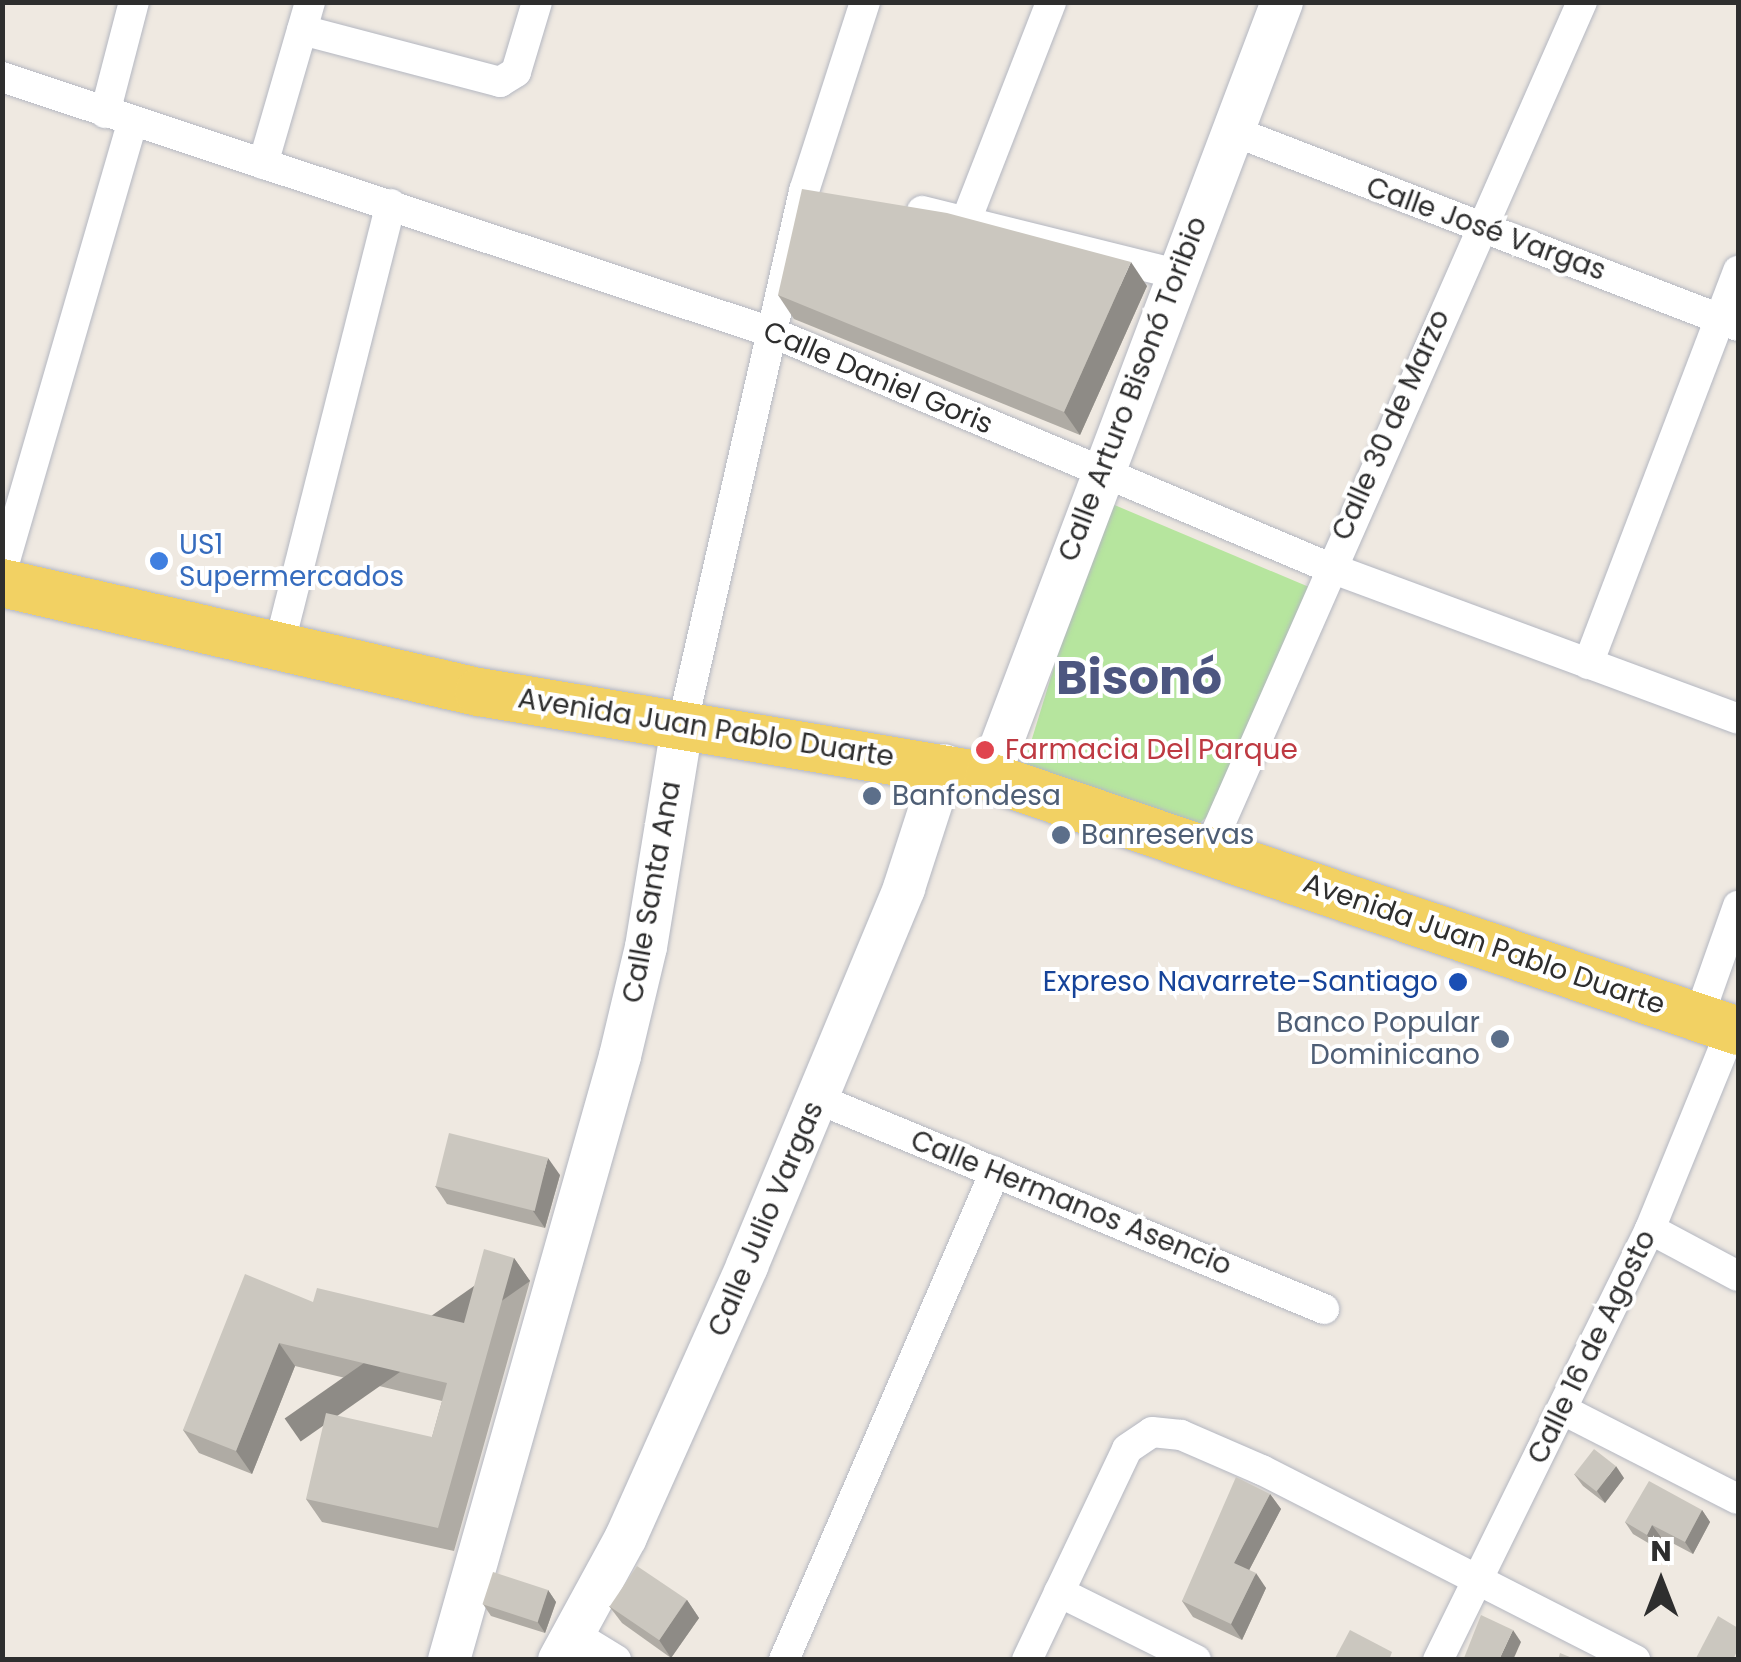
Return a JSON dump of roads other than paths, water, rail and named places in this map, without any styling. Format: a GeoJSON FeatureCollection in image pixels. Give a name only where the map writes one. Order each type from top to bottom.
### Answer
{"type":"FeatureCollection","features":[{"type":"Feature","properties":{"kind":"main road","name":"Calle Arturo Bisonó Toribio"},"geometry":{"type":"LineString","coordinates":[[967,771],[1100,471],[1282,2]]}},
{"type":"Feature","properties":{"kind":"main road","name":"Avenida Juan Pablo Duarte"},"geometry":{"type":"LineString","coordinates":[[2,583],[278,650],[682,726],[967,771],[1723,1025]]}},
{"type":"Feature","properties":{"kind":"main road","name":"Calle Santa Ana"},"geometry":{"type":"LineString","coordinates":[[448,1660],[620,1056],[646,947],[682,726]]}},
{"type":"Feature","properties":{"kind":"main road","name":"Calle Julio Vargas"},"geometry":{"type":"LineString","coordinates":[[568,1648],[818,1099],[904,888],[967,771]]}},
{"type":"Feature","properties":{"kind":"street"},"geometry":{"type":"LineString","coordinates":[[2,570],[119,118],[134,2]]}},
{"type":"Feature","properties":{"kind":"street"},"geometry":{"type":"LineString","coordinates":[[263,164],[306,16],[500,82],[516,72],[537,2]]}},
{"type":"Feature","properties":{"kind":"street","name":"Calle Santa Ana"},"geometry":{"type":"LineString","coordinates":[[682,726],[804,192],[864,2]]}},
{"type":"Feature","properties":{"kind":"street"},"geometry":{"type":"LineString","coordinates":[[967,218],[1051,2]]}},
{"type":"Feature","properties":{"kind":"street","name":"Calle 30 de Marzo"},"geometry":{"type":"LineString","coordinates":[[1208,851],[1328,567],[1582,2]]}},
{"type":"Feature","properties":{"kind":"street","name":"Calle Daniel Goris"},"geometry":{"type":"LineString","coordinates":[[2,77],[772,332],[1328,567],[1738,720]]}},
{"type":"Feature","properties":{"kind":"street","name":"Calle José Vargas"},"geometry":{"type":"LineString","coordinates":[[1233,132],[1728,322]]}},
{"type":"Feature","properties":{"kind":"street"},"geometry":{"type":"LineString","coordinates":[[804,192],[840,198]]}},
{"type":"Feature","properties":{"kind":"street"},"geometry":{"type":"LineString","coordinates":[[278,650],[391,204]]}},
{"type":"Feature","properties":{"kind":"street"},"geometry":{"type":"LineString","coordinates":[[895,206],[967,218],[1176,274]]}},
{"type":"Feature","properties":{"kind":"street"},"geometry":{"type":"LineString","coordinates":[[1588,664],[1728,322],[1738,271]]}},
{"type":"Feature","properties":{"kind":"street","name":"Calle 16 de Agosto"},"geometry":{"type":"LineString","coordinates":[[1438,1660],[1650,1230],[1723,1025],[1738,906]]}},
{"type":"Feature","properties":{"kind":"street","name":"Calle Hermanos Asencio"},"geometry":{"type":"LineString","coordinates":[[818,1099],[1324,1309]]}},
{"type":"Feature","properties":{"kind":"street"},"geometry":{"type":"LineString","coordinates":[[784,1660],[994,1172]]}},
{"type":"Feature","properties":{"kind":"street"},"geometry":{"type":"LineString","coordinates":[[1650,1230],[1738,1276]]}},
{"type":"Feature","properties":{"kind":"street"},"geometry":{"type":"LineString","coordinates":[[1564,1410],[1738,1499]]}},
{"type":"Feature","properties":{"kind":"street"},"geometry":{"type":"LineString","coordinates":[[1028,1660],[1127,1450],[1152,1432],[1181,1435],[1262,1470],[1476,1583],[1635,1660]]}},
{"type":"Feature","properties":{"kind":"street"},"geometry":{"type":"LineString","coordinates":[[1060,1592],[1196,1660]]}},
{"type":"Feature","properties":{"kind":"street"},"geometry":{"type":"LineString","coordinates":[[568,1648],[616,1660]]}},
{"type":"Feature","properties":{"kind":"place","name":"US1 Supermercados"},"geometry":{"type":"Point","coordinates":[159,561]}},
{"type":"Feature","properties":{"kind":"place","name":"Farmacia Del Parque"},"geometry":{"type":"Point","coordinates":[985,750]}},
{"type":"Feature","properties":{"kind":"place","name":"Banfondesa"},"geometry":{"type":"Point","coordinates":[872,796]}},
{"type":"Feature","properties":{"kind":"place","name":"Banreservas"},"geometry":{"type":"Point","coordinates":[1061,835]}},
{"type":"Feature","properties":{"kind":"place","name":"Expreso Navarrete-Santiago"},"geometry":{"type":"Point","coordinates":[1458,982]}},
{"type":"Feature","properties":{"kind":"place","name":"Banco Popular Dominicano"},"geometry":{"type":"Point","coordinates":[1500,1039]}},
{"type":"Feature","properties":{"kind":"district","name":"Bisonó"},"geometry":{"type":"Point","coordinates":[1139,678]}}]}
